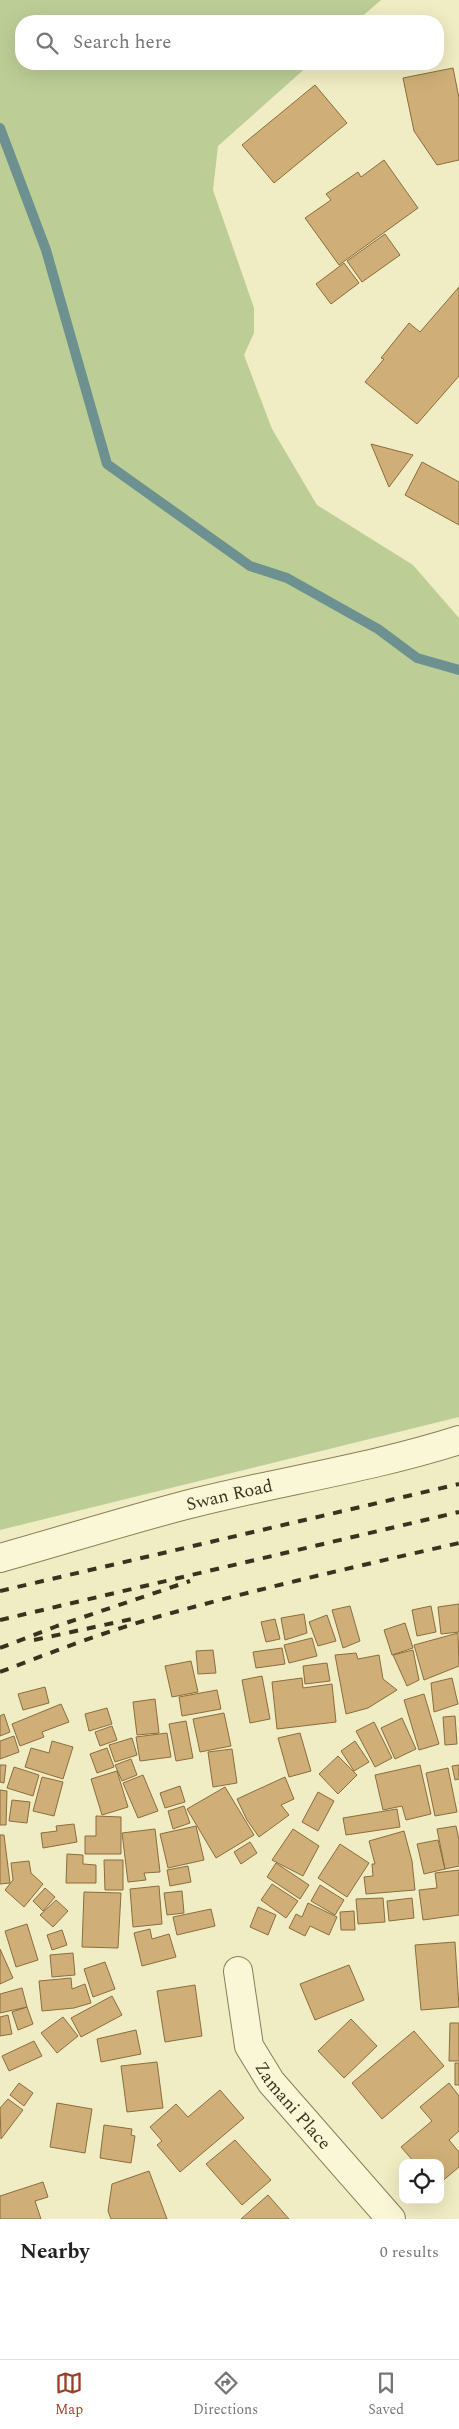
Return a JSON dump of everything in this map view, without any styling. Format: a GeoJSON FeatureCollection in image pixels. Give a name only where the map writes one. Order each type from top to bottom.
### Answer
{"type":"FeatureCollection","features":[{"type":"Feature","properties":{"kind":"street","name":"Swan Road"},"geometry":{"type":"LineString","coordinates":[[0,1558],[183,1506],[338,1472],[459,1440]]}},
{"type":"Feature","properties":{"kind":"street","name":"Zamani Place"},"geometry":{"type":"LineString","coordinates":[[238,1971],[249,2046],[271,2082],[391,2219]]}},
{"type":"Feature","properties":{"kind":"green space"},"geometry":{"type":"Polygon","coordinates":[[[0,0],[381,0],[364,15],[15,15],[15,70],[303,70],[218,146],[213,190],[254,308],[254,333],[244,355],[272,429],[317,505],[413,565],[459,618],[459,1417],[0,1530],[0,0]]]}},
{"type":"Feature","properties":{"kind":"building"},"geometry":{"type":"Polygon","coordinates":[[[453,68],[459,98],[459,160],[437,165],[414,131],[403,78],[453,68]]]}},
{"type":"Feature","properties":{"kind":"building"},"geometry":{"type":"Polygon","coordinates":[[[315,85],[347,123],[274,183],[242,145],[315,85]]]}},
{"type":"Feature","properties":{"kind":"building"},"geometry":{"type":"Polygon","coordinates":[[[384,160],[418,208],[339,265],[305,218],[331,200],[326,194],[358,172],[361,177],[384,160]]]}},
{"type":"Feature","properties":{"kind":"building"},"geometry":{"type":"Polygon","coordinates":[[[385,234],[400,255],[362,282],[347,261],[385,234]]]}},
{"type":"Feature","properties":{"kind":"building"},"geometry":{"type":"Polygon","coordinates":[[[344,263],[359,283],[331,304],[316,284],[344,263]]]}},
{"type":"Feature","properties":{"kind":"building"},"geometry":{"type":"Polygon","coordinates":[[[459,287],[459,376],[417,424],[365,382],[384,359],[381,358],[409,323],[420,332],[459,287]]]}},
{"type":"Feature","properties":{"kind":"building"},"geometry":{"type":"Polygon","coordinates":[[[371,444],[413,455],[389,487],[371,444]]]}},
{"type":"Feature","properties":{"kind":"building"},"geometry":{"type":"Polygon","coordinates":[[[422,462],[459,482],[459,525],[405,495],[422,462]]]}},
{"type":"Feature","properties":{"kind":"building"},"geometry":{"type":"Polygon","coordinates":[[[459,1604],[459,1632],[441,1634],[438,1607],[459,1604]]]}},
{"type":"Feature","properties":{"kind":"building"},"geometry":{"type":"Polygon","coordinates":[[[350,1606],[360,1641],[343,1648],[332,1610],[350,1606]]]}},
{"type":"Feature","properties":{"kind":"building"},"geometry":{"type":"Polygon","coordinates":[[[431,1606],[436,1632],[417,1636],[412,1610],[431,1606]]]}},
{"type":"Feature","properties":{"kind":"building"},"geometry":{"type":"Polygon","coordinates":[[[304,1614],[307,1633],[285,1640],[281,1618],[304,1614]]]}},
{"type":"Feature","properties":{"kind":"building"},"geometry":{"type":"Polygon","coordinates":[[[327,1615],[336,1641],[318,1646],[309,1622],[327,1615]]]}},
{"type":"Feature","properties":{"kind":"building"},"geometry":{"type":"Polygon","coordinates":[[[275,1619],[280,1639],[266,1642],[261,1622],[275,1619]]]}},
{"type":"Feature","properties":{"kind":"building"},"geometry":{"type":"Polygon","coordinates":[[[405,1623],[413,1648],[392,1655],[384,1630],[405,1623]]]}},
{"type":"Feature","properties":{"kind":"building"},"geometry":{"type":"Polygon","coordinates":[[[458,1633],[459,1666],[424,1680],[414,1645],[458,1633]]]}},
{"type":"Feature","properties":{"kind":"building"},"geometry":{"type":"Polygon","coordinates":[[[312,1638],[317,1656],[289,1663],[284,1645],[312,1638]]]}},
{"type":"Feature","properties":{"kind":"building"},"geometry":{"type":"Polygon","coordinates":[[[282,1648],[285,1664],[256,1668],[253,1652],[282,1648]]]}},
{"type":"Feature","properties":{"kind":"building"},"geometry":{"type":"Polygon","coordinates":[[[213,1650],[216,1673],[198,1674],[196,1651],[213,1650]]]}},
{"type":"Feature","properties":{"kind":"building"},"geometry":{"type":"Polygon","coordinates":[[[413,1650],[419,1680],[407,1686],[393,1655],[413,1650]]]}},
{"type":"Feature","properties":{"kind":"building"},"geometry":{"type":"Polygon","coordinates":[[[356,1653],[358,1659],[379,1655],[383,1679],[397,1690],[368,1708],[346,1714],[335,1655],[356,1653]]]}},
{"type":"Feature","properties":{"kind":"building"},"geometry":{"type":"Polygon","coordinates":[[[191,1661],[198,1692],[172,1697],[165,1666],[191,1661]]]}},
{"type":"Feature","properties":{"kind":"building"},"geometry":{"type":"Polygon","coordinates":[[[327,1663],[330,1681],[305,1684],[303,1666],[327,1663]]]}},
{"type":"Feature","properties":{"kind":"building"},"geometry":{"type":"Polygon","coordinates":[[[262,1676],[270,1719],[250,1723],[242,1680],[262,1676]]]}},
{"type":"Feature","properties":{"kind":"building"},"geometry":{"type":"Polygon","coordinates":[[[302,1678],[303,1688],[332,1684],[336,1722],[277,1729],[272,1682],[302,1678]]]}},
{"type":"Feature","properties":{"kind":"building"},"geometry":{"type":"Polygon","coordinates":[[[452,1678],[458,1704],[434,1712],[431,1683],[452,1678]]]}},
{"type":"Feature","properties":{"kind":"building"},"geometry":{"type":"Polygon","coordinates":[[[45,1687],[49,1703],[23,1710],[18,1694],[45,1687]]]}},
{"type":"Feature","properties":{"kind":"building"},"geometry":{"type":"Polygon","coordinates":[[[217,1690],[221,1709],[182,1716],[179,1697],[217,1690]]]}},
{"type":"Feature","properties":{"kind":"building"},"geometry":{"type":"Polygon","coordinates":[[[424,1694],[439,1744],[419,1750],[404,1700],[424,1694]]]}},
{"type":"Feature","properties":{"kind":"building"},"geometry":{"type":"Polygon","coordinates":[[[155,1699],[159,1733],[137,1735],[133,1702],[155,1699]]]}},
{"type":"Feature","properties":{"kind":"building"},"geometry":{"type":"Polygon","coordinates":[[[61,1704],[69,1722],[42,1732],[44,1737],[20,1746],[12,1724],[61,1704]]]}},
{"type":"Feature","properties":{"kind":"building"},"geometry":{"type":"Polygon","coordinates":[[[107,1708],[112,1724],[89,1731],[85,1714],[107,1708]]]}},
{"type":"Feature","properties":{"kind":"building"},"geometry":{"type":"Polygon","coordinates":[[[224,1713],[231,1746],[200,1752],[193,1719],[224,1713]]]}},
{"type":"Feature","properties":{"kind":"building"},"geometry":{"type":"Polygon","coordinates":[[[4,1714],[10,1732],[0,1736],[0,1716],[4,1714]]]}},
{"type":"Feature","properties":{"kind":"building"},"geometry":{"type":"Polygon","coordinates":[[[455,1716],[457,1744],[445,1745],[443,1717],[455,1716]]]}},
{"type":"Feature","properties":{"kind":"building"},"geometry":{"type":"Polygon","coordinates":[[[402,1718],[416,1749],[395,1759],[381,1728],[402,1718]]]}},
{"type":"Feature","properties":{"kind":"building"},"geometry":{"type":"Polygon","coordinates":[[[186,1721],[193,1758],[176,1761],[169,1724],[186,1721]]]}},
{"type":"Feature","properties":{"kind":"building"},"geometry":{"type":"Polygon","coordinates":[[[374,1722],[392,1758],[375,1767],[356,1731],[374,1722]]]}},
{"type":"Feature","properties":{"kind":"building"},"geometry":{"type":"Polygon","coordinates":[[[112,1726],[117,1740],[100,1746],[95,1732],[112,1726]]]}},
{"type":"Feature","properties":{"kind":"building"},"geometry":{"type":"Polygon","coordinates":[[[167,1733],[171,1757],[140,1761],[136,1737],[167,1733]]]}},
{"type":"Feature","properties":{"kind":"building"},"geometry":{"type":"Polygon","coordinates":[[[300,1733],[311,1771],[289,1777],[278,1738],[300,1733]]]}},
{"type":"Feature","properties":{"kind":"building"},"geometry":{"type":"Polygon","coordinates":[[[14,1736],[19,1752],[0,1759],[0,1741],[14,1736]]]}},
{"type":"Feature","properties":{"kind":"building"},"geometry":{"type":"Polygon","coordinates":[[[132,1738],[137,1755],[115,1762],[109,1745],[132,1738]]]}},
{"type":"Feature","properties":{"kind":"building"},"geometry":{"type":"Polygon","coordinates":[[[52,1741],[73,1747],[63,1779],[25,1767],[31,1748],[49,1753],[52,1741]]]}},
{"type":"Feature","properties":{"kind":"building"},"geometry":{"type":"Polygon","coordinates":[[[355,1741],[369,1762],[354,1771],[341,1751],[355,1741]]]}},
{"type":"Feature","properties":{"kind":"building"},"geometry":{"type":"Polygon","coordinates":[[[107,1748],[114,1767],[97,1773],[90,1754],[107,1748]]]}},
{"type":"Feature","properties":{"kind":"building"},"geometry":{"type":"Polygon","coordinates":[[[232,1749],[237,1783],[213,1787],[208,1752],[232,1749]]]}},
{"type":"Feature","properties":{"kind":"building"},"geometry":{"type":"Polygon","coordinates":[[[338,1756],[357,1775],[338,1794],[319,1774],[338,1756]]]}},
{"type":"Feature","properties":{"kind":"building"},"geometry":{"type":"Polygon","coordinates":[[[131,1759],[137,1775],[122,1781],[115,1765],[131,1759]]]}},
{"type":"Feature","properties":{"kind":"building"},"geometry":{"type":"Polygon","coordinates":[[[0,1765],[6,1765],[4,1783],[0,1782],[0,1765]]]}},
{"type":"Feature","properties":{"kind":"building"},"geometry":{"type":"Polygon","coordinates":[[[420,1765],[431,1814],[406,1820],[402,1806],[383,1810],[375,1775],[420,1765]]]}},
{"type":"Feature","properties":{"kind":"building"},"geometry":{"type":"Polygon","coordinates":[[[459,1765],[459,1779],[455,1780],[452,1766],[459,1765]]]}},
{"type":"Feature","properties":{"kind":"building"},"geometry":{"type":"Polygon","coordinates":[[[14,1767],[39,1775],[33,1796],[7,1788],[14,1767]]]}},
{"type":"Feature","properties":{"kind":"building"},"geometry":{"type":"Polygon","coordinates":[[[448,1768],[457,1812],[435,1816],[426,1773],[448,1768]]]}},
{"type":"Feature","properties":{"kind":"building"},"geometry":{"type":"Polygon","coordinates":[[[117,1771],[128,1807],[102,1815],[91,1779],[117,1771]]]}},
{"type":"Feature","properties":{"kind":"building"},"geometry":{"type":"Polygon","coordinates":[[[143,1775],[158,1811],[138,1818],[123,1783],[143,1775]]]}},
{"type":"Feature","properties":{"kind":"building"},"geometry":{"type":"Polygon","coordinates":[[[42,1777],[63,1782],[54,1816],[33,1811],[42,1777]]]}},
{"type":"Feature","properties":{"kind":"building"},"geometry":{"type":"Polygon","coordinates":[[[285,1777],[294,1799],[281,1805],[289,1815],[259,1837],[247,1820],[237,1799],[285,1777]]]}},
{"type":"Feature","properties":{"kind":"building"},"geometry":{"type":"Polygon","coordinates":[[[180,1786],[185,1802],[165,1808],[160,1793],[180,1786]]]}},
{"type":"Feature","properties":{"kind":"building"},"geometry":{"type":"Polygon","coordinates":[[[225,1787],[254,1835],[216,1858],[187,1809],[225,1787]]]}},
{"type":"Feature","properties":{"kind":"building"},"geometry":{"type":"Polygon","coordinates":[[[0,1790],[7,1791],[6,1825],[0,1825],[0,1790]]]}},
{"type":"Feature","properties":{"kind":"building"},"geometry":{"type":"Polygon","coordinates":[[[318,1792],[334,1801],[318,1831],[302,1822],[318,1792]]]}},
{"type":"Feature","properties":{"kind":"building"},"geometry":{"type":"Polygon","coordinates":[[[12,1800],[30,1802],[27,1823],[9,1821],[12,1800]]]}},
{"type":"Feature","properties":{"kind":"building"},"geometry":{"type":"Polygon","coordinates":[[[184,1806],[190,1823],[173,1829],[168,1811],[184,1806]]]}},
{"type":"Feature","properties":{"kind":"building"},"geometry":{"type":"Polygon","coordinates":[[[397,1809],[400,1827],[346,1835],[343,1818],[397,1809]]]}},
{"type":"Feature","properties":{"kind":"building"},"geometry":{"type":"Polygon","coordinates":[[[96,1816],[121,1817],[121,1854],[85,1854],[85,1836],[96,1836],[96,1816]]]}},
{"type":"Feature","properties":{"kind":"building"},"geometry":{"type":"Polygon","coordinates":[[[74,1824],[77,1842],[43,1848],[41,1833],[57,1831],[56,1826],[74,1824]]]}},
{"type":"Feature","properties":{"kind":"building"},"geometry":{"type":"Polygon","coordinates":[[[196,1826],[204,1860],[168,1868],[160,1834],[196,1826]]]}},
{"type":"Feature","properties":{"kind":"building"},"geometry":{"type":"Polygon","coordinates":[[[456,1826],[459,1840],[459,1866],[445,1869],[437,1829],[456,1826]]]}},
{"type":"Feature","properties":{"kind":"building"},"geometry":{"type":"Polygon","coordinates":[[[155,1829],[160,1872],[144,1873],[146,1880],[128,1882],[122,1833],[155,1829]]]}},
{"type":"Feature","properties":{"kind":"building"},"geometry":{"type":"Polygon","coordinates":[[[293,1829],[319,1846],[303,1876],[272,1860],[293,1829]]]}},
{"type":"Feature","properties":{"kind":"building"},"geometry":{"type":"Polygon","coordinates":[[[404,1831],[412,1861],[415,1890],[366,1894],[364,1877],[373,1876],[372,1864],[375,1864],[369,1841],[404,1831]]]}},
{"type":"Feature","properties":{"kind":"building"},"geometry":{"type":"Polygon","coordinates":[[[0,1835],[4,1835],[10,1883],[0,1884],[0,1835]]]}},
{"type":"Feature","properties":{"kind":"building"},"geometry":{"type":"Polygon","coordinates":[[[438,1840],[445,1869],[424,1874],[417,1844],[438,1840]]]}},
{"type":"Feature","properties":{"kind":"building"},"geometry":{"type":"Polygon","coordinates":[[[250,1842],[257,1853],[241,1864],[234,1852],[250,1842]]]}},
{"type":"Feature","properties":{"kind":"building"},"geometry":{"type":"Polygon","coordinates":[[[340,1844],[369,1863],[347,1897],[318,1878],[340,1844]]]}},
{"type":"Feature","properties":{"kind":"building"},"geometry":{"type":"Polygon","coordinates":[[[67,1854],[83,1855],[83,1864],[96,1865],[96,1883],[66,1883],[67,1854]]]}},
{"type":"Feature","properties":{"kind":"building"},"geometry":{"type":"Polygon","coordinates":[[[104,1860],[123,1860],[123,1890],[105,1890],[104,1860]]]}},
{"type":"Feature","properties":{"kind":"building"},"geometry":{"type":"Polygon","coordinates":[[[29,1861],[31,1873],[43,1884],[24,1907],[5,1890],[13,1880],[11,1863],[29,1861]]]}},
{"type":"Feature","properties":{"kind":"building"},"geometry":{"type":"Polygon","coordinates":[[[276,1863],[309,1885],[300,1899],[267,1877],[276,1863]]]}},
{"type":"Feature","properties":{"kind":"building"},"geometry":{"type":"Polygon","coordinates":[[[188,1866],[191,1882],[170,1886],[167,1870],[188,1866]]]}},
{"type":"Feature","properties":{"kind":"building"},"geometry":{"type":"Polygon","coordinates":[[[459,1870],[459,1915],[423,1920],[419,1890],[437,1888],[435,1873],[459,1870]]]}},
{"type":"Feature","properties":{"kind":"building"},"geometry":{"type":"Polygon","coordinates":[[[272,1884],[298,1901],[286,1918],[261,1900],[272,1884]]]}},
{"type":"Feature","properties":{"kind":"building"},"geometry":{"type":"Polygon","coordinates":[[[320,1885],[344,1900],[335,1915],[311,1901],[320,1885]]]}},
{"type":"Feature","properties":{"kind":"building"},"geometry":{"type":"Polygon","coordinates":[[[159,1886],[162,1924],[133,1927],[130,1889],[159,1886]]]}},
{"type":"Feature","properties":{"kind":"building"},"geometry":{"type":"Polygon","coordinates":[[[45,1888],[55,1897],[43,1911],[33,1901],[45,1888]]]}},
{"type":"Feature","properties":{"kind":"building"},"geometry":{"type":"Polygon","coordinates":[[[182,1891],[184,1913],[167,1915],[164,1893],[182,1891]]]}},
{"type":"Feature","properties":{"kind":"building"},"geometry":{"type":"Polygon","coordinates":[[[84,1892],[121,1893],[118,1948],[82,1947],[84,1892]]]}},
{"type":"Feature","properties":{"kind":"building"},"geometry":{"type":"Polygon","coordinates":[[[383,1898],[385,1922],[358,1924],[356,1899],[383,1898]]]}},
{"type":"Feature","properties":{"kind":"building"},"geometry":{"type":"Polygon","coordinates":[[[412,1898],[414,1918],[389,1921],[387,1901],[412,1898]]]}},
{"type":"Feature","properties":{"kind":"building"},"geometry":{"type":"Polygon","coordinates":[[[56,1900],[68,1911],[53,1927],[40,1915],[56,1900]]]}},
{"type":"Feature","properties":{"kind":"building"},"geometry":{"type":"Polygon","coordinates":[[[308,1903],[337,1917],[329,1935],[310,1926],[305,1936],[289,1928],[296,1914],[302,1917],[308,1903]]]}},
{"type":"Feature","properties":{"kind":"building"},"geometry":{"type":"Polygon","coordinates":[[[258,1907],[276,1915],[268,1935],[250,1927],[258,1907]]]}},
{"type":"Feature","properties":{"kind":"building"},"geometry":{"type":"Polygon","coordinates":[[[211,1909],[215,1926],[177,1935],[173,1917],[211,1909]]]}},
{"type":"Feature","properties":{"kind":"building"},"geometry":{"type":"Polygon","coordinates":[[[354,1911],[355,1930],[341,1930],[340,1912],[354,1911]]]}},
{"type":"Feature","properties":{"kind":"building"},"geometry":{"type":"Polygon","coordinates":[[[27,1924],[38,1960],[16,1967],[5,1931],[27,1924]]]}},
{"type":"Feature","properties":{"kind":"building"},"geometry":{"type":"Polygon","coordinates":[[[150,1929],[152,1939],[169,1934],[176,1957],[142,1966],[134,1933],[150,1929]]]}},
{"type":"Feature","properties":{"kind":"building"},"geometry":{"type":"Polygon","coordinates":[[[62,1930],[67,1945],[52,1950],[47,1935],[62,1930]]]}},
{"type":"Feature","properties":{"kind":"building"},"geometry":{"type":"Polygon","coordinates":[[[455,1942],[459,2007],[421,2010],[415,1945],[455,1942]]]}},
{"type":"Feature","properties":{"kind":"building"},"geometry":{"type":"Polygon","coordinates":[[[0,1949],[13,1978],[0,1984],[0,1949]]]}},
{"type":"Feature","properties":{"kind":"building"},"geometry":{"type":"Polygon","coordinates":[[[73,1953],[75,1975],[52,1977],[50,1955],[73,1953]]]}},
{"type":"Feature","properties":{"kind":"building"},"geometry":{"type":"Polygon","coordinates":[[[105,1962],[115,1989],[93,1997],[84,1969],[105,1962]]]}},
{"type":"Feature","properties":{"kind":"building"},"geometry":{"type":"Polygon","coordinates":[[[349,1965],[364,2000],[315,2020],[300,1984],[349,1965]]]}},
{"type":"Feature","properties":{"kind":"building"},"geometry":{"type":"Polygon","coordinates":[[[71,1978],[72,1989],[85,1984],[91,2003],[74,2008],[42,2011],[39,1981],[71,1978]]]}},
{"type":"Feature","properties":{"kind":"building"},"geometry":{"type":"Polygon","coordinates":[[[195,1985],[202,2036],[165,2042],[157,1991],[195,1985]]]}},
{"type":"Feature","properties":{"kind":"building"},"geometry":{"type":"Polygon","coordinates":[[[22,1988],[27,2007],[0,2013],[0,1994],[22,1988]]]}},
{"type":"Feature","properties":{"kind":"building"},"geometry":{"type":"Polygon","coordinates":[[[112,1996],[122,2015],[81,2037],[71,2018],[112,1996]]]}},
{"type":"Feature","properties":{"kind":"building"},"geometry":{"type":"Polygon","coordinates":[[[27,2007],[33,2024],[18,2030],[12,2012],[27,2007]]]}},
{"type":"Feature","properties":{"kind":"building"},"geometry":{"type":"Polygon","coordinates":[[[8,2015],[12,2034],[0,2036],[0,2017],[8,2015]]]}},
{"type":"Feature","properties":{"kind":"building"},"geometry":{"type":"Polygon","coordinates":[[[63,2017],[78,2036],[57,2053],[41,2033],[63,2017]]]}},
{"type":"Feature","properties":{"kind":"building"},"geometry":{"type":"Polygon","coordinates":[[[351,2019],[377,2046],[344,2078],[318,2051],[351,2019]]]}},
{"type":"Feature","properties":{"kind":"building"},"geometry":{"type":"Polygon","coordinates":[[[450,2023],[459,2023],[459,2061],[449,2061],[450,2023]]]}},
{"type":"Feature","properties":{"kind":"building"},"geometry":{"type":"Polygon","coordinates":[[[136,2030],[141,2054],[101,2062],[97,2039],[136,2030]]]}},
{"type":"Feature","properties":{"kind":"building"},"geometry":{"type":"Polygon","coordinates":[[[414,2031],[444,2066],[382,2119],[352,2083],[414,2031]]]}},
{"type":"Feature","properties":{"kind":"building"},"geometry":{"type":"Polygon","coordinates":[[[34,2041],[42,2056],[9,2071],[2,2056],[34,2041]]]}},
{"type":"Feature","properties":{"kind":"building"},"geometry":{"type":"Polygon","coordinates":[[[157,2062],[163,2108],[127,2112],[121,2066],[157,2062]]]}},
{"type":"Feature","properties":{"kind":"building"},"geometry":{"type":"Polygon","coordinates":[[[455,2063],[459,2063],[459,2085],[455,2085],[455,2063]]]}},
{"type":"Feature","properties":{"kind":"building"},"geometry":{"type":"Polygon","coordinates":[[[19,2083],[33,2093],[24,2106],[10,2095],[19,2083]]]}},
{"type":"Feature","properties":{"kind":"building"},"geometry":{"type":"Polygon","coordinates":[[[449,2083],[459,2096],[459,2131],[449,2140],[459,2152],[459,2167],[444,2180],[444,2159],[412,2159],[401,2147],[432,2121],[420,2107],[449,2083]]]}},
{"type":"Feature","properties":{"kind":"building"},"geometry":{"type":"Polygon","coordinates":[[[220,2090],[244,2118],[180,2172],[157,2145],[162,2141],[150,2127],[176,2104],[188,2117],[220,2090]]]}},
{"type":"Feature","properties":{"kind":"building"},"geometry":{"type":"Polygon","coordinates":[[[8,2099],[23,2110],[1,2139],[0,2108],[8,2099]]]}},
{"type":"Feature","properties":{"kind":"building"},"geometry":{"type":"Polygon","coordinates":[[[57,2103],[92,2109],[85,2153],[50,2147],[57,2103]]]}},
{"type":"Feature","properties":{"kind":"building"},"geometry":{"type":"Polygon","coordinates":[[[104,2125],[132,2129],[131,2135],[135,2136],[131,2163],[100,2158],[104,2125]]]}},
{"type":"Feature","properties":{"kind":"building"},"geometry":{"type":"Polygon","coordinates":[[[235,2140],[271,2180],[242,2205],[206,2164],[235,2140]]]}},
{"type":"Feature","properties":{"kind":"building"},"geometry":{"type":"Polygon","coordinates":[[[149,2171],[167,2219],[111,2219],[108,2211],[112,2184],[149,2171]]]}},
{"type":"Feature","properties":{"kind":"building"},"geometry":{"type":"Polygon","coordinates":[[[43,2182],[48,2197],[35,2201],[41,2219],[0,2219],[0,2196],[43,2182]]]}},
{"type":"Feature","properties":{"kind":"building"},"geometry":{"type":"Polygon","coordinates":[[[268,2195],[289,2219],[241,2219],[268,2195]]]}},
{"type":"Feature","properties":{"kind":"waterway"},"geometry":{"type":"LineString","coordinates":[[0,128],[46,250],[107,464],[250,566],[287,578],[378,629],[417,658],[459,670]]}},
{"type":"Feature","properties":{"kind":"railway"},"geometry":{"type":"LineString","coordinates":[[0,1591],[459,1484]]}},
{"type":"Feature","properties":{"kind":"railway"},"geometry":{"type":"LineString","coordinates":[[0,1620],[459,1512]]}},
{"type":"Feature","properties":{"kind":"railway"},"geometry":{"type":"LineString","coordinates":[[0,1672],[98,1636],[157,1617],[270,1587],[459,1543]]}},
{"type":"Feature","properties":{"kind":"railway"},"geometry":{"type":"LineString","coordinates":[[0,1648],[57,1626],[190,1581]]}},
{"type":"Feature","properties":{"kind":"railway"},"geometry":{"type":"LineString","coordinates":[[34,1640],[132,1619]]}}]}
